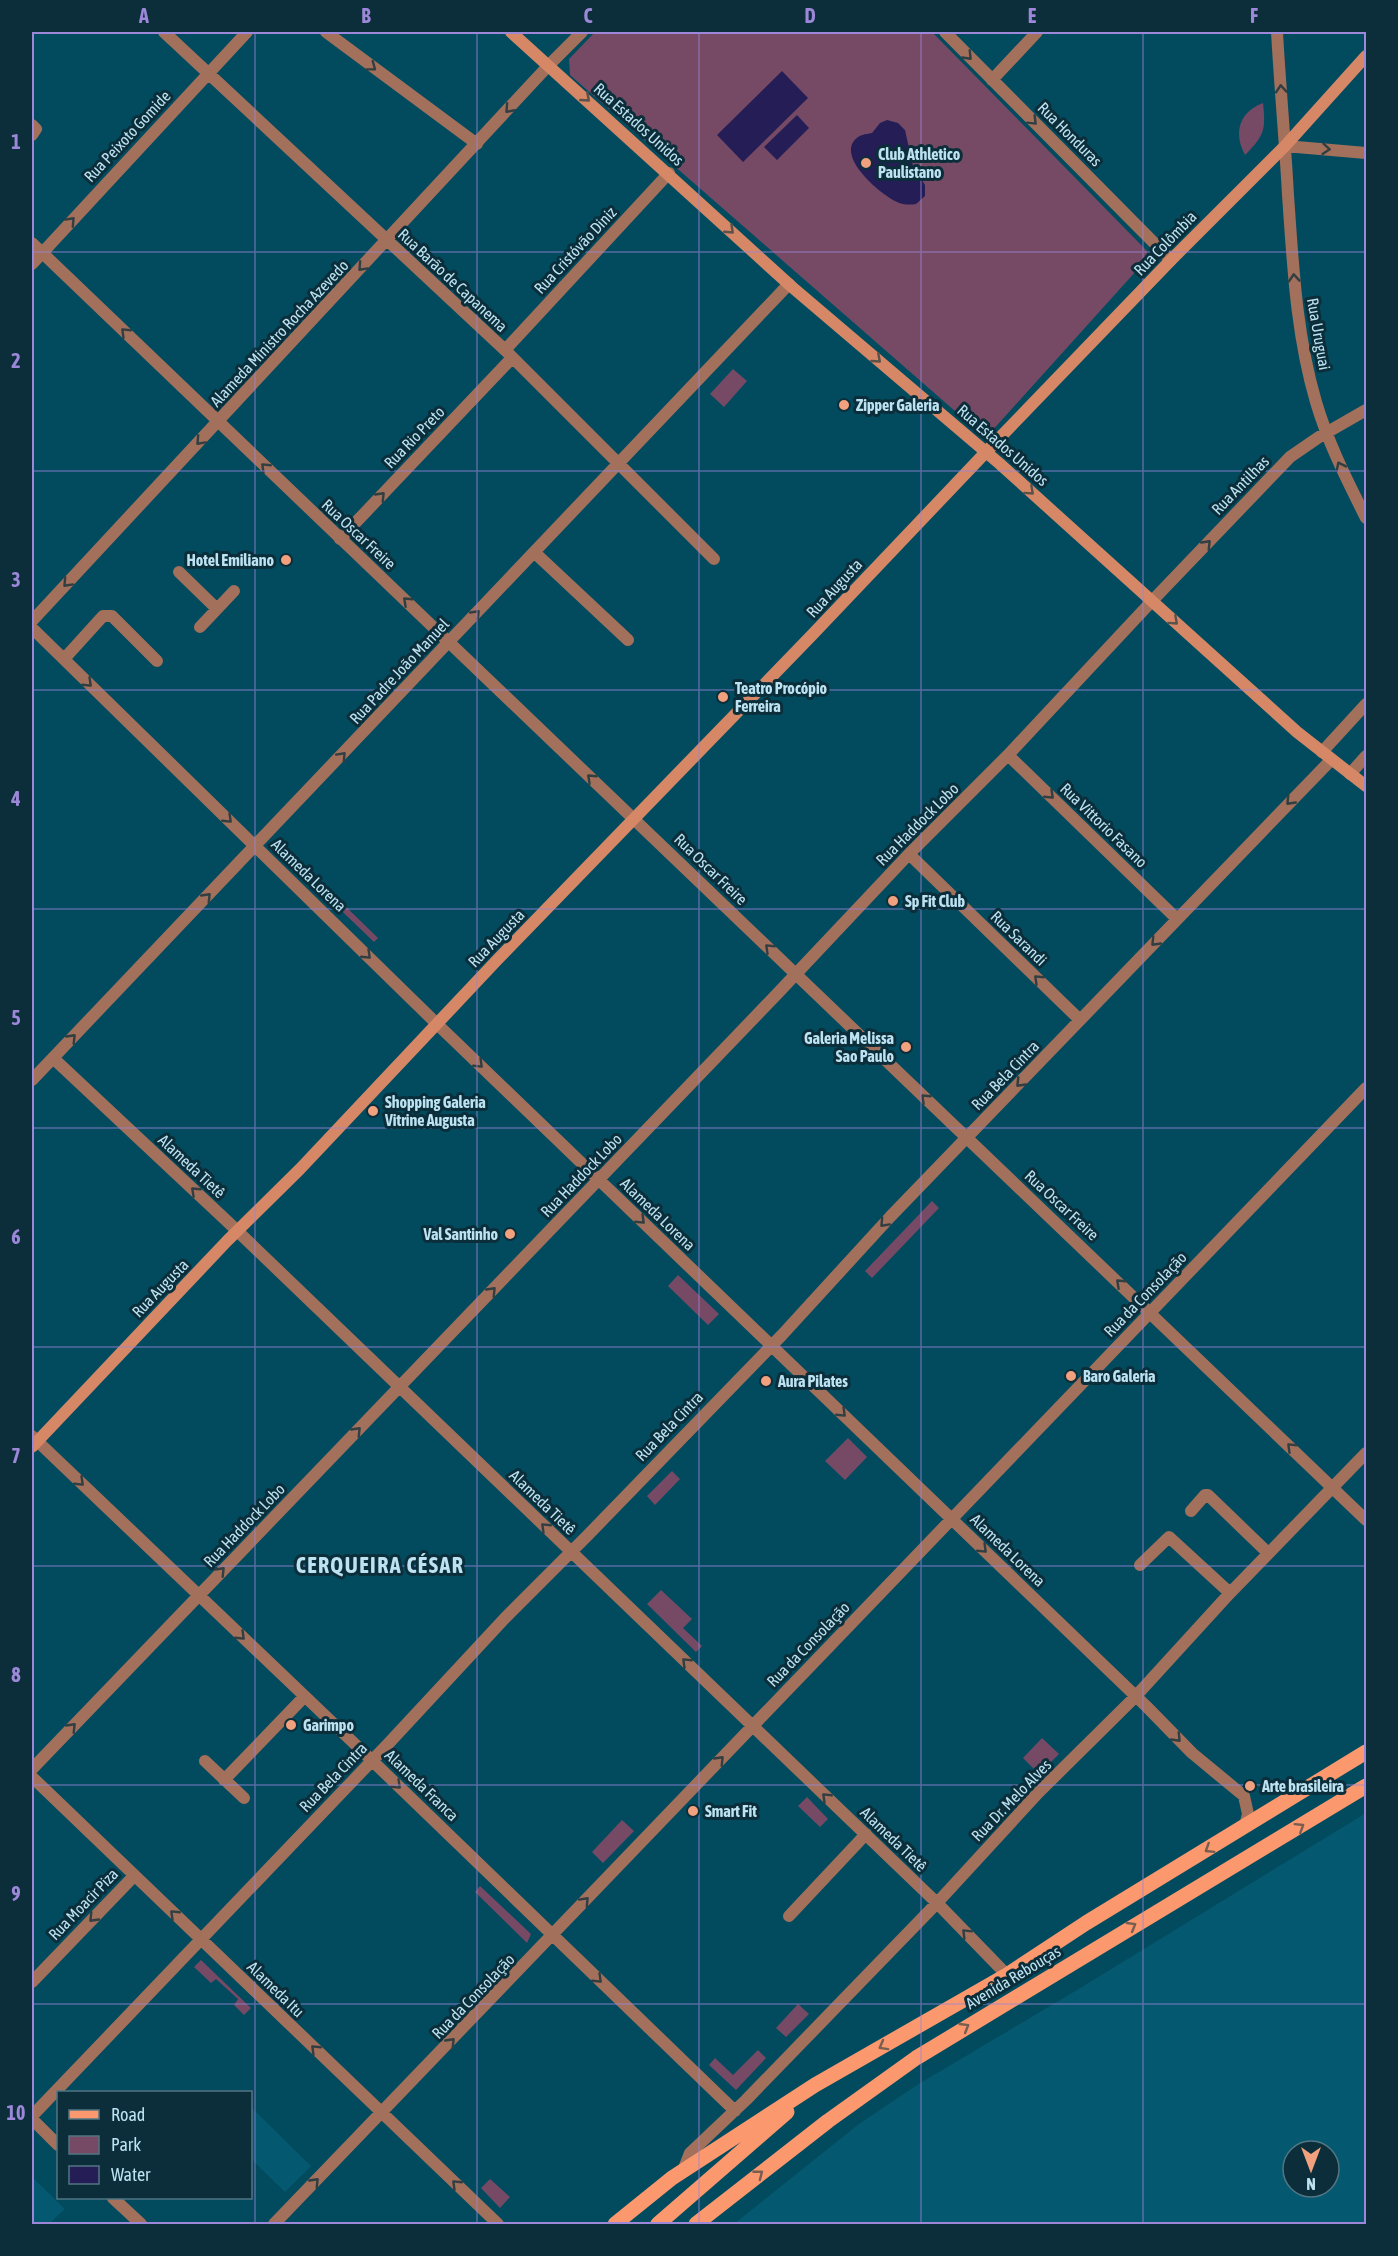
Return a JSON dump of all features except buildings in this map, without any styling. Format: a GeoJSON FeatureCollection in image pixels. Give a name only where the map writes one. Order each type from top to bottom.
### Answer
{"type":"FeatureCollection","features":[{"type":"Feature","properties":{"kind":"main road","name":"Rua Estados Unidos"},"geometry":{"type":"LineString","coordinates":[[511,32],[789,284],[986,452],[1327,756],[1366,786]]}},
{"type":"Feature","properties":{"kind":"main road","name":"Rua Colômbia"},"geometry":{"type":"LineString","coordinates":[[986,452],[1171,260],[1285,146],[1366,56]]}},
{"type":"Feature","properties":{"kind":"main road","name":"Rua Augusta"},"geometry":{"type":"LineString","coordinates":[[33,1441],[300,1169],[986,452]]}},
{"type":"Feature","properties":{"kind":"main road","name":"Avenida Rebouças"},"geometry":{"type":"LineString","coordinates":[[615,2224],[682,2171],[815,2085],[1007,1975],[1086,1923],[1366,1752]]}},
{"type":"Feature","properties":{"kind":"main road","name":"Avenida Rebouças"},"geometry":{"type":"LineString","coordinates":[[696,2224],[712,2217],[828,2121],[934,2045],[1366,1786]]}},
{"type":"Feature","properties":{"kind":"main road","name":"Avenida Rebouças"},"geometry":{"type":"LineString","coordinates":[[658,2224],[794,2107],[815,2085]]}},
{"type":"Feature","properties":{"kind":"street","name":"Rua Barão de Capanema"},"geometry":{"type":"LineString","coordinates":[[164,32],[509,354],[714,559]]}},
{"type":"Feature","properties":{"kind":"street","name":"Rua Peixoto Gomide"},"geometry":{"type":"LineString","coordinates":[[32,264],[247,32]]}},
{"type":"Feature","properties":{"kind":"street"},"geometry":{"type":"LineString","coordinates":[[326,32],[477,144]]}},
{"type":"Feature","properties":{"kind":"street","name":"Alameda Ministro Rocha Azevedo"},"geometry":{"type":"LineString","coordinates":[[32,621],[582,32]]}},
{"type":"Feature","properties":{"kind":"street","name":"Rua Honduras"},"geometry":{"type":"LineString","coordinates":[[945,32],[1171,260]]}},
{"type":"Feature","properties":{"kind":"street"},"geometry":{"type":"LineString","coordinates":[[992,80],[1037,32]]}},
{"type":"Feature","properties":{"kind":"street","name":"Rua Uruguai"},"geometry":{"type":"LineString","coordinates":[[1277,32],[1295,300],[1302,345],[1326,433],[1366,518]]}},
{"type":"Feature","properties":{"kind":"street"},"geometry":{"type":"LineString","coordinates":[[32,124],[36,129],[32,135]]}},
{"type":"Feature","properties":{"kind":"street"},"geometry":{"type":"LineString","coordinates":[[1285,146],[1366,153]]}},
{"type":"Feature","properties":{"kind":"street","name":"Rua Cristóvão Diniz"},"geometry":{"type":"LineString","coordinates":[[509,354],[669,173]]}},
{"type":"Feature","properties":{"kind":"street","name":"Rua Oscar Freire"},"geometry":{"type":"LineString","coordinates":[[32,243],[1366,1520]]}},
{"type":"Feature","properties":{"kind":"street","name":"Rua Padre João Manuel"},"geometry":{"type":"LineString","coordinates":[[32,1080],[789,284]]}},
{"type":"Feature","properties":{"kind":"street","name":"Rua Rio Preto"},"geometry":{"type":"LineString","coordinates":[[340,539],[509,354]]}},
{"type":"Feature","properties":{"kind":"street","name":"Rua Antilhas"},"geometry":{"type":"LineString","coordinates":[[1152,601],[1290,457],[1366,410]]}},
{"type":"Feature","properties":{"kind":"street"},"geometry":{"type":"LineString","coordinates":[[534,552],[628,640]]}},
{"type":"Feature","properties":{"kind":"street"},"geometry":{"type":"LineString","coordinates":[[179,572],[217,609]]}},
{"type":"Feature","properties":{"kind":"street"},"geometry":{"type":"LineString","coordinates":[[200,627],[234,591]]}},
{"type":"Feature","properties":{"kind":"street","name":"Rua Haddock Lobo"},"geometry":{"type":"LineString","coordinates":[[32,1769],[909,854],[1008,754],[1152,601]]}},
{"type":"Feature","properties":{"kind":"street"},"geometry":{"type":"LineString","coordinates":[[64,659],[103,616],[107,615],[112,616],[157,661]]}},
{"type":"Feature","properties":{"kind":"street","name":"Alameda Lorena"},"geometry":{"type":"LineString","coordinates":[[32,628],[437,1024],[1136,1696],[1192,1753],[1244,1797],[1248,1814],[1245,1826]]}},
{"type":"Feature","properties":{"kind":"street","name":"Rua Bela Cintra"},"geometry":{"type":"LineString","coordinates":[[58,2091],[505,1618],[771,1345],[890,1217],[1177,919],[1327,756],[1366,704]]}},
{"type":"Feature","properties":{"kind":"street","name":"Rua Vittorio Fasano"},"geometry":{"type":"LineString","coordinates":[[1008,754],[1177,919]]}},
{"type":"Feature","properties":{"kind":"street"},"geometry":{"type":"LineString","coordinates":[[1350,774],[1366,756]]}},
{"type":"Feature","properties":{"kind":"street","name":"Rua Sarandi"},"geometry":{"type":"LineString","coordinates":[[909,854],[1080,1020]]}},
{"type":"Feature","properties":{"kind":"street","name":"Alameda Tietê"},"geometry":{"type":"LineString","coordinates":[[53,1058],[237,1231],[866,1834],[1007,1975]]}},
{"type":"Feature","properties":{"kind":"street","name":"Rua da Consolação"},"geometry":{"type":"LineString","coordinates":[[274,2224],[1366,1088]]}},
{"type":"Feature","properties":{"kind":"street","name":"Alameda Franca"},"geometry":{"type":"LineString","coordinates":[[33,1441],[304,1696],[735,2111]]}},
{"type":"Feature","properties":{"kind":"street","name":"Rua Dr. Melo Alves"},"geometry":{"type":"LineString","coordinates":[[682,2171],[690,2153],[735,2111],[936,1903],[1038,1793],[1136,1696],[1230,1593],[1366,1453]]}},
{"type":"Feature","properties":{"kind":"street"},"geometry":{"type":"LineString","coordinates":[[1191,1511],[1205,1495],[1208,1495],[1268,1553]]}},
{"type":"Feature","properties":{"kind":"street"},"geometry":{"type":"LineString","coordinates":[[1140,1565],[1169,1537],[1230,1593]]}},
{"type":"Feature","properties":{"kind":"street"},"geometry":{"type":"LineString","coordinates":[[224,1780],[304,1696]]}},
{"type":"Feature","properties":{"kind":"street"},"geometry":{"type":"LineString","coordinates":[[205,1761],[243,1798]]}},
{"type":"Feature","properties":{"kind":"street","name":"Alameda Itu"},"geometry":{"type":"LineString","coordinates":[[32,1777],[498,2224]]}},
{"type":"Feature","properties":{"kind":"street"},"geometry":{"type":"LineString","coordinates":[[789,1916],[866,1834]]}},
{"type":"Feature","properties":{"kind":"street","name":"Rua Moacir Piza"},"geometry":{"type":"LineString","coordinates":[[32,1982],[134,1875]]}},
{"type":"Feature","properties":{"kind":"street","name":"Rua Bela Cintra"},"geometry":{"type":"LineString","coordinates":[[32,2118],[57,2092]]}},
{"type":"Feature","properties":{"kind":"street"},"geometry":{"type":"LineString","coordinates":[[32,2118],[57,2144]]}},
{"type":"Feature","properties":{"kind":"street"},"geometry":{"type":"LineString","coordinates":[[114,2199],[141,2224]]}},
{"type":"Feature","properties":{"kind":"shaded area"},"geometry":{"type":"Polygon","coordinates":[[[1366,1813],[1366,2224],[734,2224],[859,2124],[917,2085],[1366,1813]]]}},
{"type":"Feature","properties":{"kind":"shaded area"},"geometry":{"type":"Polygon","coordinates":[[[252,2108],[311,2166],[285,2192],[252,2160],[252,2108]]]}},
{"type":"Feature","properties":{"kind":"shaded area"},"geometry":{"type":"Polygon","coordinates":[[[32,2177],[65,2209],[49,2224],[32,2224],[32,2177]]]}},
{"type":"Feature","properties":{"kind":"green space","name":"Club Athletico Paulistano"},"geometry":{"type":"Polygon","coordinates":[[[595,32],[932,32],[1147,251],[1146,260],[990,433],[979,432],[570,75],[569,59],[595,32]]]}},
{"type":"Feature","properties":{"kind":"green space"},"geometry":{"type":"Polygon","coordinates":[[[1263,103],[1262,132],[1245,155],[1239,139],[1240,124],[1248,112],[1263,103]]]}},
{"type":"Feature","properties":{"kind":"green space"},"geometry":{"type":"Polygon","coordinates":[[[733,369],[747,381],[724,407],[710,394],[733,369]]]}},
{"type":"Feature","properties":{"kind":"green space"},"geometry":{"type":"Polygon","coordinates":[[[301,863],[378,938],[374,942],[297,868],[301,863]]]}},
{"type":"Feature","properties":{"kind":"green space"},"geometry":{"type":"Polygon","coordinates":[[[932,1201],[939,1208],[872,1278],[865,1271],[932,1201]]]}},
{"type":"Feature","properties":{"kind":"green space"},"geometry":{"type":"Polygon","coordinates":[[[678,1275],[719,1314],[708,1325],[668,1286],[678,1275]]]}},
{"type":"Feature","properties":{"kind":"green space"},"geometry":{"type":"Polygon","coordinates":[[[848,1438],[867,1457],[845,1480],[825,1461],[848,1438]]]}},
{"type":"Feature","properties":{"kind":"green space"},"geometry":{"type":"Polygon","coordinates":[[[672,1471],[680,1479],[655,1505],[647,1496],[672,1471]]]}},
{"type":"Feature","properties":{"kind":"green space"},"geometry":{"type":"Polygon","coordinates":[[[661,1590],[692,1619],[683,1628],[702,1646],[696,1652],[647,1604],[661,1590]]]}},
{"type":"Feature","properties":{"kind":"green space"},"geometry":{"type":"Polygon","coordinates":[[[1042,1738],[1059,1754],[1039,1774],[1023,1758],[1042,1738]]]}},
{"type":"Feature","properties":{"kind":"green space"},"geometry":{"type":"Polygon","coordinates":[[[807,1797],[828,1819],[820,1827],[798,1806],[807,1797]]]}},
{"type":"Feature","properties":{"kind":"green space"},"geometry":{"type":"Polygon","coordinates":[[[622,1820],[634,1831],[603,1863],[592,1852],[622,1820]]]}},
{"type":"Feature","properties":{"kind":"green space"},"geometry":{"type":"Polygon","coordinates":[[[480,1886],[531,1934],[527,1943],[475,1892],[480,1886]]]}},
{"type":"Feature","properties":{"kind":"green space"},"geometry":{"type":"Polygon","coordinates":[[[201,1960],[251,2008],[244,2015],[234,2005],[238,1999],[216,1979],[211,1983],[194,1967],[201,1960]]]}},
{"type":"Feature","properties":{"kind":"green space"},"geometry":{"type":"Polygon","coordinates":[[[798,2004],[809,2014],[786,2037],[776,2028],[798,2004]]]}},
{"type":"Feature","properties":{"kind":"green space"},"geometry":{"type":"Polygon","coordinates":[[[758,2050],[766,2058],[736,2090],[709,2065],[715,2058],[733,2075],[758,2050]]]}},
{"type":"Feature","properties":{"kind":"green space"},"geometry":{"type":"Polygon","coordinates":[[[490,2179],[510,2197],[500,2208],[481,2188],[490,2179]]]}},
{"type":"Feature","properties":{"kind":"water"},"geometry":{"type":"Polygon","coordinates":[[[782,71],[808,98],[743,162],[717,135],[782,71]]]}},
{"type":"Feature","properties":{"kind":"water"},"geometry":{"type":"Polygon","coordinates":[[[797,115],[809,128],[777,160],[764,147],[797,115]]]}},
{"type":"Feature","properties":{"kind":"water"},"geometry":{"type":"Polygon","coordinates":[[[887,120],[898,123],[905,130],[913,166],[925,185],[925,196],[916,204],[899,203],[890,198],[862,174],[851,154],[852,145],[858,137],[872,133],[880,123],[887,120]]]}},
{"type":"Feature","properties":{"kind":"place","name":"Club Athletico Paulistano"},"geometry":{"type":"Point","coordinates":[866,163]}},
{"type":"Feature","properties":{"kind":"place","name":"Zipper Galeria"},"geometry":{"type":"Point","coordinates":[844,405]}},
{"type":"Feature","properties":{"kind":"place","name":"Hotel Emiliano"},"geometry":{"type":"Point","coordinates":[286,560]}},
{"type":"Feature","properties":{"kind":"place","name":"Teatro Procópio Ferreira"},"geometry":{"type":"Point","coordinates":[723,697]}},
{"type":"Feature","properties":{"kind":"place","name":"Sp Fit Club"},"geometry":{"type":"Point","coordinates":[893,901]}},
{"type":"Feature","properties":{"kind":"place","name":"Galeria Melissa Sao Paulo"},"geometry":{"type":"Point","coordinates":[906,1047]}},
{"type":"Feature","properties":{"kind":"place","name":"Shopping Galeria Vitrine Augusta"},"geometry":{"type":"Point","coordinates":[373,1111]}},
{"type":"Feature","properties":{"kind":"place","name":"Val Santinho"},"geometry":{"type":"Point","coordinates":[510,1234]}},
{"type":"Feature","properties":{"kind":"place","name":"Baro Galeria"},"geometry":{"type":"Point","coordinates":[1071,1376]}},
{"type":"Feature","properties":{"kind":"place","name":"Aura Pilates"},"geometry":{"type":"Point","coordinates":[766,1381]}},
{"type":"Feature","properties":{"kind":"place","name":"Garimpo"},"geometry":{"type":"Point","coordinates":[291,1725]}},
{"type":"Feature","properties":{"kind":"place","name":"Arte brasileira"},"geometry":{"type":"Point","coordinates":[1250,1786]}},
{"type":"Feature","properties":{"kind":"place","name":"Smart Fit"},"geometry":{"type":"Point","coordinates":[693,1811]}},
{"type":"Feature","properties":{"kind":"district","name":"CERQUEIRA CÉSAR"},"geometry":{"type":"Point","coordinates":[380,1565]}}]}
